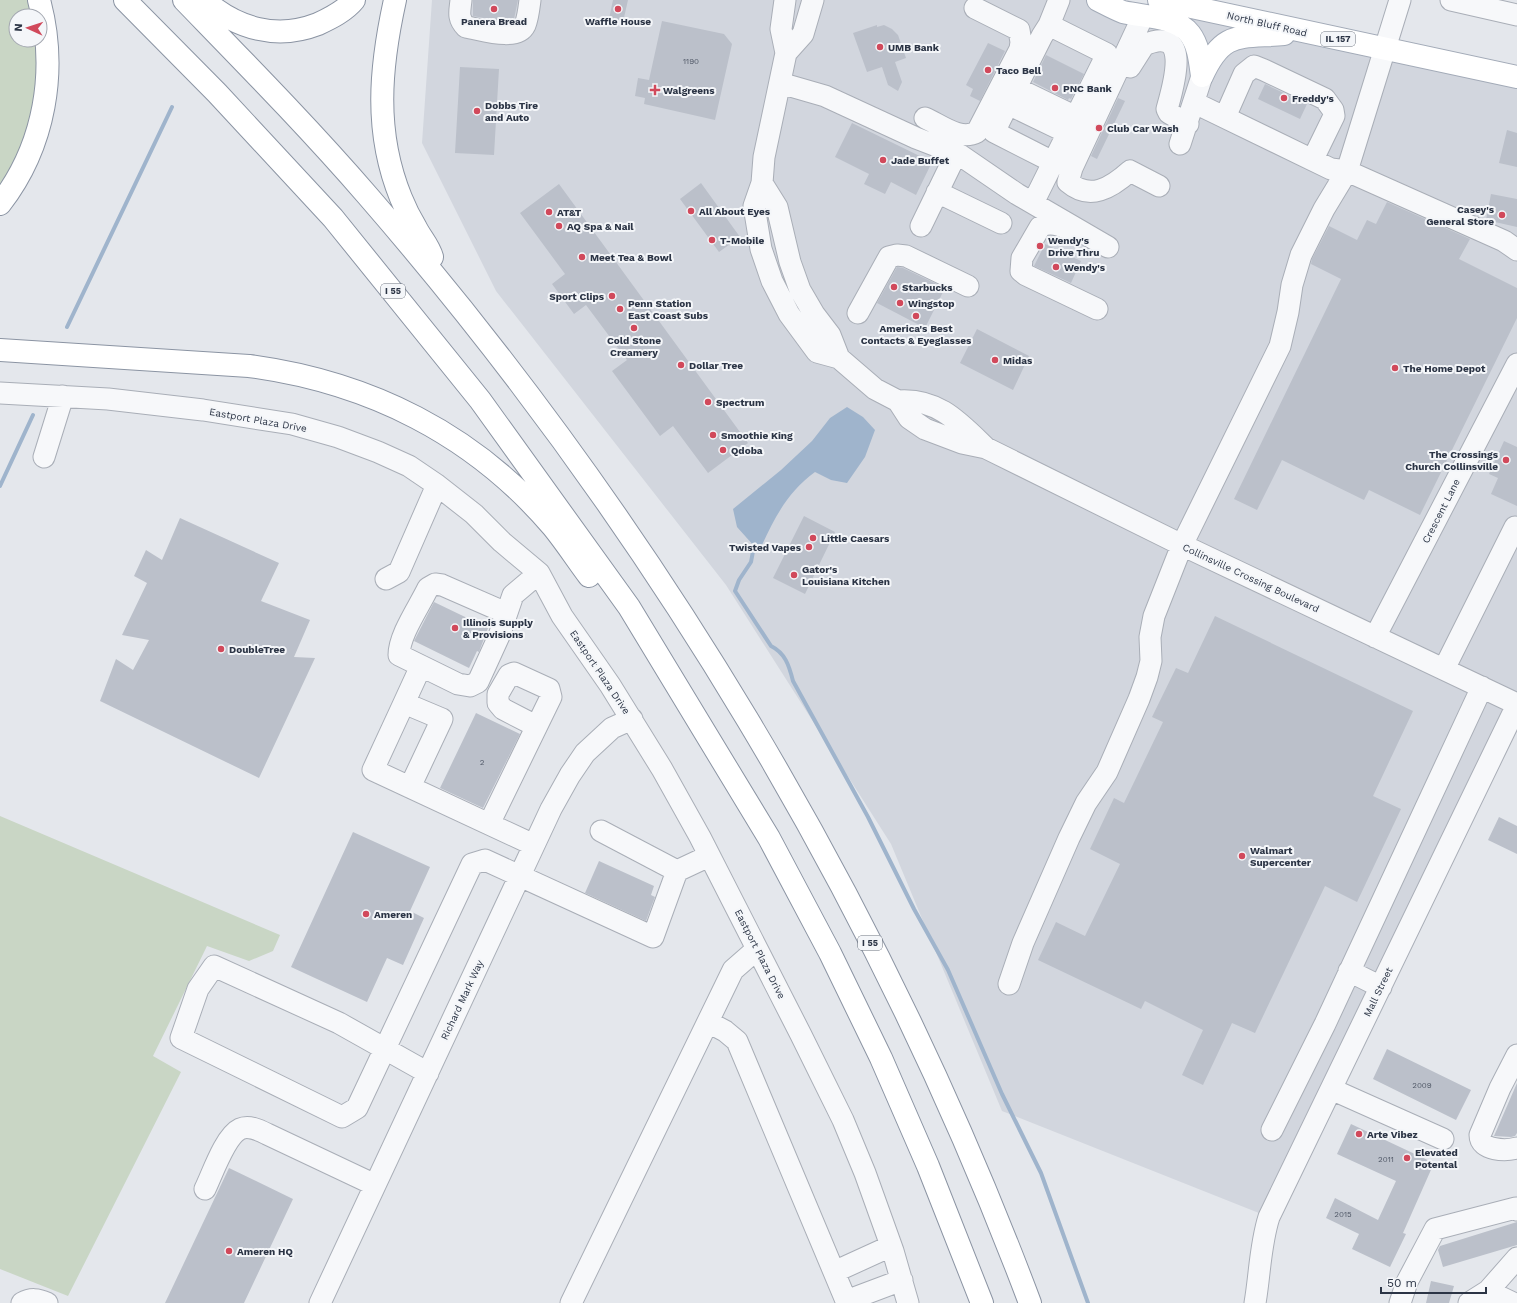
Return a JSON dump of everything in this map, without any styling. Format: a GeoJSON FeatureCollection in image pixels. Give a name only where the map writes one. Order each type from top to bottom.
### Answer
{"type":"FeatureCollection","features":[{"type":"Feature","properties":{"kind":"main road"},"geometry":{"type":"LineString","coordinates":[[0,204],[20,174],[31,151],[39,127],[45,100],[48,70],[47,37],[39,0]]}},
{"type":"Feature","properties":{"kind":"main road","name":"I 55"},"geometry":{"type":"LineString","coordinates":[[125,0],[217,93],[338,224],[480,400],[629,607],[769,838],[830,953],[881,1058],[928,1166],[982,1303]]}},
{"type":"Feature","properties":{"kind":"main road","name":"I 55"},"geometry":{"type":"LineString","coordinates":[[184,0],[246,64],[366,194],[441,284],[508,368],[623,525],[674,601],[778,774],[840,883],[892,985],[956,1122],[1009,1246],[1030,1303]]}},
{"type":"Feature","properties":{"kind":"main road"},"geometry":{"type":"LineString","coordinates":[[204,0],[214,9],[244,25],[275,32],[292,31],[327,20],[341,12],[354,0]]}},
{"type":"Feature","properties":{"kind":"main road"},"geometry":{"type":"LineString","coordinates":[[395,0],[383,68],[381,104],[382,131],[392,174],[401,198],[416,229],[430,251],[441,284]]}},
{"type":"Feature","properties":{"kind":"main road"},"geometry":{"type":"LineString","coordinates":[[1098,0],[1121,11],[1182,26],[1190,34],[1198,53],[1202,76]]}},
{"type":"Feature","properties":{"kind":"main road","name":"North Bluff Road"},"geometry":{"type":"LineString","coordinates":[[1158,0],[1517,77]]}},
{"type":"Feature","properties":{"kind":"main road"},"geometry":{"type":"LineString","coordinates":[[1202,76],[1214,53],[1221,45],[1228,41],[1247,37],[1306,32]]}},
{"type":"Feature","properties":{"kind":"main road"},"geometry":{"type":"LineString","coordinates":[[0,350],[257,367],[308,376],[380,400],[436,428],[487,462],[553,527],[592,579],[606,593],[629,607]]}},
{"type":"Feature","properties":{"kind":"street"},"geometry":{"type":"LineString","coordinates":[[461,0],[459,14],[461,22],[466,27],[510,35],[518,32],[525,26],[530,0]]}},
{"type":"Feature","properties":{"kind":"street","name":"Collinsville Crossing Boulevard"},"geometry":{"type":"LineString","coordinates":[[785,0],[781,29],[786,53],[764,157],[762,183],[776,206],[790,262],[800,290],[814,314],[830,335],[839,358],[875,388],[898,401],[909,418],[925,429],[962,443],[986,448],[1182,545],[1517,705]]}},
{"type":"Feature","properties":{"kind":"street"},"geometry":{"type":"LineString","coordinates":[[786,53],[804,34],[813,0]]}},
{"type":"Feature","properties":{"kind":"street"},"geometry":{"type":"LineString","coordinates":[[1053,162],[994,132],[1049,25],[1059,0]]}},
{"type":"Feature","properties":{"kind":"street"},"geometry":{"type":"LineString","coordinates":[[1009,984],[1023,943],[1069,838],[1086,803],[1107,772],[1147,678],[1150,661],[1150,637],[1154,616],[1182,545],[1280,346],[1288,312],[1292,285],[1301,255],[1324,209],[1348,171],[1400,0]]}},
{"type":"Feature","properties":{"kind":"street"},"geometry":{"type":"LineString","coordinates":[[1451,0],[1517,15]]}},
{"type":"Feature","properties":{"kind":"street"},"geometry":{"type":"LineString","coordinates":[[925,118],[962,135],[971,135],[977,132],[1020,49],[1022,42],[1019,30],[975,8]]}},
{"type":"Feature","properties":{"kind":"street"},"geometry":{"type":"LineString","coordinates":[[1143,16],[1068,177],[1068,182],[1080,191],[1098,191],[1120,180],[1130,171],[1159,186]]}},
{"type":"Feature","properties":{"kind":"street"},"geometry":{"type":"LineString","coordinates":[[1033,203],[1107,54],[1049,25]]}},
{"type":"Feature","properties":{"kind":"street"},"geometry":{"type":"LineString","coordinates":[[1114,79],[1127,70],[1144,45],[1150,42],[1166,42],[1176,52],[1178,65],[1167,109],[1169,113],[1188,124]]}},
{"type":"Feature","properties":{"kind":"street"},"geometry":{"type":"LineString","coordinates":[[1225,117],[1244,74],[1251,66],[1257,66],[1324,99],[1334,110],[1334,116],[1313,159]]}},
{"type":"Feature","properties":{"kind":"street"},"geometry":{"type":"LineString","coordinates":[[1180,144],[1195,103],[1202,76]]}},
{"type":"Feature","properties":{"kind":"street"},"geometry":{"type":"LineString","coordinates":[[780,83],[825,96],[916,138],[956,154],[1033,203],[1108,247]]}},
{"type":"Feature","properties":{"kind":"street"},"geometry":{"type":"LineString","coordinates":[[1012,96],[1072,125]]}},
{"type":"Feature","properties":{"kind":"street"},"geometry":{"type":"LineString","coordinates":[[1195,103],[1331,169],[1348,171],[1504,241],[1517,250]]}},
{"type":"Feature","properties":{"kind":"street"},"geometry":{"type":"LineString","coordinates":[[921,226],[956,154]]}},
{"type":"Feature","properties":{"kind":"street"},"geometry":{"type":"LineString","coordinates":[[937,192],[1001,223]]}},
{"type":"Feature","properties":{"kind":"street"},"geometry":{"type":"LineString","coordinates":[[1090,237],[1058,225],[1044,224],[1036,231],[1020,266],[1021,271],[1026,275],[1097,309]]}},
{"type":"Feature","properties":{"kind":"street"},"geometry":{"type":"LineString","coordinates":[[858,313],[889,257],[897,255],[906,256],[968,286]]}},
{"type":"Feature","properties":{"kind":"street","name":"Crescent Lane"},"geometry":{"type":"LineString","coordinates":[[1375,637],[1517,364]]}},
{"type":"Feature","properties":{"kind":"street","name":"Eastport Plaza Drive"},"geometry":{"type":"LineString","coordinates":[[0,393],[64,396],[203,410],[292,424],[338,437],[378,452],[409,466],[437,484],[474,514],[502,542],[539,573],[562,616],[632,719],[662,769],[757,949],[843,1120],[892,1246],[908,1303]]}},
{"type":"Feature","properties":{"kind":"street"},"geometry":{"type":"LineString","coordinates":[[44,457],[64,396]]}},
{"type":"Feature","properties":{"kind":"street"},"geometry":{"type":"LineString","coordinates":[[386,579],[399,572],[437,484]]}},
{"type":"Feature","properties":{"kind":"street"},"geometry":{"type":"LineString","coordinates":[[1444,669],[1515,527],[1517,528]]}},
{"type":"Feature","properties":{"kind":"street"},"geometry":{"type":"LineString","coordinates":[[506,613],[442,585],[435,584],[428,588],[399,648],[399,655],[458,684],[470,686],[478,682],[499,636],[513,595],[539,573]]}},
{"type":"Feature","properties":{"kind":"street"},"geometry":{"type":"LineString","coordinates":[[421,666],[373,770],[534,845]]}},
{"type":"Feature","properties":{"kind":"street"},"geometry":{"type":"LineString","coordinates":[[1272,1130],[1350,971],[1482,687]]}},
{"type":"Feature","properties":{"kind":"street"},"geometry":{"type":"LineString","coordinates":[[404,703],[442,719],[410,787]]}},
{"type":"Feature","properties":{"kind":"street","name":"Mall Street"},"geometry":{"type":"LineString","coordinates":[[1257,1293],[1262,1243],[1269,1217],[1517,705]]}},
{"type":"Feature","properties":{"kind":"street","name":"Richard Mark Way"},"geometry":{"type":"LineString","coordinates":[[320,1303],[534,845],[570,775],[585,753],[612,728],[632,719]]}},
{"type":"Feature","properties":{"kind":"street"},"geometry":{"type":"LineString","coordinates":[[489,824],[536,726]]}},
{"type":"Feature","properties":{"kind":"street"},"geometry":{"type":"LineString","coordinates":[[601,831],[677,871]]}},
{"type":"Feature","properties":{"kind":"street"},"geometry":{"type":"LineString","coordinates":[[428,1073],[385,1050],[339,1023],[214,966],[198,989],[181,1038],[342,1117],[357,1108],[385,1050],[472,864],[485,860],[653,937],[677,871],[709,856]]}},
{"type":"Feature","properties":{"kind":"street"},"geometry":{"type":"LineString","coordinates":[[571,1303],[733,970],[757,949]]}},
{"type":"Feature","properties":{"kind":"street"},"geometry":{"type":"LineString","coordinates":[[1350,971],[1381,987]]}},
{"type":"Feature","properties":{"kind":"street"},"geometry":{"type":"LineString","coordinates":[[708,1022],[725,1031],[737,1041],[846,1302],[902,1280]]}},
{"type":"Feature","properties":{"kind":"street"},"geometry":{"type":"LineString","coordinates":[[1517,1055],[1500,1088],[1480,1135],[1482,1142],[1490,1147],[1509,1150],[1517,1148]]}},
{"type":"Feature","properties":{"kind":"street"},"geometry":{"type":"LineString","coordinates":[[1331,1089],[1443,1139]]}},
{"type":"Feature","properties":{"kind":"street"},"geometry":{"type":"LineString","coordinates":[[205,1189],[231,1137],[240,1129],[248,1128],[267,1134],[375,1185]]}},
{"type":"Feature","properties":{"kind":"street"},"geometry":{"type":"LineString","coordinates":[[1400,1303],[1408,1282],[1435,1229],[1516,1208],[1517,1210]]}},
{"type":"Feature","properties":{"kind":"street"},"geometry":{"type":"LineString","coordinates":[[834,1272],[892,1246]]}},
{"type":"Feature","properties":{"kind":"street"},"geometry":{"type":"LineString","coordinates":[[1469,1303],[1488,1291],[1517,1258]]}},
{"type":"Feature","properties":{"kind":"street"},"geometry":{"type":"LineString","coordinates":[[1488,1291],[1513,1303]]}},
{"type":"Feature","properties":{"kind":"street"},"geometry":{"type":"LineString","coordinates":[[22,1303],[28,1299],[40,1300],[46,1303]]}},
{"type":"Feature","properties":{"kind":"shaded area"},"geometry":{"type":"Polygon","coordinates":[[[432,0],[1109,0],[1517,82],[1517,705],[1269,1217],[1002,1111],[891,844],[726,585],[496,291],[422,143],[432,0]]]}},
{"type":"Feature","properties":{"kind":"green space"},"geometry":{"type":"Polygon","coordinates":[[[0,0],[33,0],[36,8],[8,8],[8,48],[41,48],[42,63],[26,144],[0,194],[0,0]]]}},
{"type":"Feature","properties":{"kind":"green space"},"geometry":{"type":"Polygon","coordinates":[[[0,816],[280,935],[273,951],[249,961],[207,946],[153,1056],[181,1072],[68,1296],[0,1269],[0,816]]]}},
{"type":"Feature","properties":{"kind":"water"},"geometry":{"type":"Polygon","coordinates":[[[847,407],[863,417],[875,430],[865,457],[847,483],[831,480],[815,472],[790,496],[772,524],[762,545],[754,546],[737,527],[733,509],[781,470],[812,441],[830,418],[847,407]]]}},
{"type":"Feature","properties":{"kind":"building","name":"Panera Bread"},"geometry":{"type":"Polygon","coordinates":[[[473,0],[518,0],[514,19],[511,21],[499,21],[473,16],[473,0]]]}},
{"type":"Feature","properties":{"kind":"building","name":"Waffle House"},"geometry":{"type":"Polygon","coordinates":[[[613,0],[628,0],[623,22],[609,19],[613,0]]]}},
{"type":"Feature","properties":{"kind":"building","name":"Walgreens"},"geometry":{"type":"Polygon","coordinates":[[[662,21],[724,34],[732,44],[715,120],[644,104],[645,98],[635,96],[638,78],[649,80],[662,21]]]}},
{"type":"Feature","properties":{"kind":"building","name":"UMB Bank"},"geometry":{"type":"Polygon","coordinates":[[[877,25],[877,27],[884,25],[892,29],[898,35],[906,58],[895,62],[902,82],[898,91],[888,85],[882,67],[867,72],[853,33],[877,25]]]}},
{"type":"Feature","properties":{"kind":"building","name":"Taco Bell"},"geometry":{"type":"Polygon","coordinates":[[[988,43],[1005,51],[980,101],[970,96],[973,89],[966,85],[988,43]]]}},
{"type":"Feature","properties":{"kind":"building"},"geometry":{"type":"Polygon","coordinates":[[[1046,55],[1084,74],[1071,99],[1069,98],[1068,100],[1033,82],[1046,55]]]}},
{"type":"Feature","properties":{"kind":"building","name":"Dobbs Tire and Auto"},"geometry":{"type":"Polygon","coordinates":[[[460,67],[499,69],[494,155],[455,153],[460,67]]]}},
{"type":"Feature","properties":{"kind":"building","name":"Freddy's"},"geometry":{"type":"Polygon","coordinates":[[[1265,84],[1307,104],[1300,119],[1258,99],[1265,84]]]}},
{"type":"Feature","properties":{"kind":"building"},"geometry":{"type":"Polygon","coordinates":[[[1118,98],[1125,101],[1097,159],[1091,156],[1118,98]]]}},
{"type":"Feature","properties":{"kind":"building","name":"Jade Buffet"},"geometry":{"type":"Polygon","coordinates":[[[852,123],[932,162],[916,195],[891,182],[885,194],[864,184],[869,174],[835,157],[852,123]]]}},
{"type":"Feature","properties":{"kind":"building"},"geometry":{"type":"Polygon","coordinates":[[[1507,130],[1517,133],[1517,167],[1499,163],[1507,130]]]}},
{"type":"Feature","properties":{"kind":"building"},"geometry":{"type":"Polygon","coordinates":[[[701,183],[740,237],[719,252],[680,199],[701,183]]]}},
{"type":"Feature","properties":{"kind":"building"},"geometry":{"type":"Polygon","coordinates":[[[559,184],[748,443],[708,473],[673,426],[660,436],[612,371],[627,360],[586,305],[574,314],[552,284],[565,274],[520,213],[559,184]]]}},
{"type":"Feature","properties":{"kind":"building","name":"Casey's General Store"},"geometry":{"type":"Polygon","coordinates":[[[1491,194],[1517,199],[1517,227],[1486,220],[1491,194]]]}},
{"type":"Feature","properties":{"kind":"building","name":"The Home Depot"},"geometry":{"type":"Polygon","coordinates":[[[1387,202],[1470,239],[1459,259],[1517,288],[1517,318],[1420,515],[1369,490],[1364,500],[1282,460],[1257,510],[1234,499],[1341,279],[1311,264],[1312,259],[1329,226],[1357,240],[1367,220],[1376,224],[1387,202]]]}},
{"type":"Feature","properties":{"kind":"building","name":"Wendy's"},"geometry":{"type":"Polygon","coordinates":[[[1045,244],[1081,261],[1071,283],[1034,266],[1045,244]]]}},
{"type":"Feature","properties":{"kind":"building"},"geometry":{"type":"Polygon","coordinates":[[[897,267],[903,268],[945,288],[925,328],[877,303],[897,267]]]}},
{"type":"Feature","properties":{"kind":"building","name":"Midas"},"geometry":{"type":"Polygon","coordinates":[[[977,329],[1029,356],[1013,390],[960,363],[977,329]]]}},
{"type":"Feature","properties":{"kind":"building","name":"The Crossings Church Collinsville"},"geometry":{"type":"Polygon","coordinates":[[[1504,441],[1517,447],[1517,506],[1491,494],[1498,478],[1489,474],[1504,441]]]}},
{"type":"Feature","properties":{"kind":"building"},"geometry":{"type":"Polygon","coordinates":[[[804,516],[835,532],[805,594],[773,578],[804,516]]]}},
{"type":"Feature","properties":{"kind":"building","name":"DoubleTree"},"geometry":{"type":"Polygon","coordinates":[[[180,518],[279,563],[261,601],[310,620],[294,657],[315,658],[259,778],[100,701],[116,659],[133,670],[149,640],[122,635],[147,583],[134,576],[146,550],[162,560],[180,518]]]}},
{"type":"Feature","properties":{"kind":"building"},"geometry":{"type":"Polygon","coordinates":[[[434,602],[488,628],[479,652],[477,651],[469,668],[414,641],[434,602]]]}},
{"type":"Feature","properties":{"kind":"building","name":"Walmart Supercenter"},"geometry":{"type":"Polygon","coordinates":[[[1215,616],[1413,711],[1373,796],[1401,809],[1357,902],[1325,886],[1255,1033],[1232,1023],[1203,1085],[1182,1075],[1203,1030],[1145,1001],[1141,1009],[1038,960],[1056,922],[1085,936],[1120,864],[1090,849],[1114,798],[1124,803],[1163,722],[1152,717],[1176,668],[1188,673],[1215,616]]]}},
{"type":"Feature","properties":{"kind":"building"},"geometry":{"type":"Polygon","coordinates":[[[476,713],[520,734],[483,808],[440,788],[476,713]]]}},
{"type":"Feature","properties":{"kind":"building"},"geometry":{"type":"Polygon","coordinates":[[[1499,817],[1517,826],[1517,854],[1488,840],[1499,817]]]}},
{"type":"Feature","properties":{"kind":"building","name":"Ameren"},"geometry":{"type":"Polygon","coordinates":[[[353,832],[430,867],[410,911],[424,918],[403,965],[387,958],[367,1002],[291,967],[353,832]]]}},
{"type":"Feature","properties":{"kind":"building"},"geometry":{"type":"Polygon","coordinates":[[[599,861],[654,886],[651,895],[655,897],[646,921],[585,893],[599,861]]]}},
{"type":"Feature","properties":{"kind":"building"},"geometry":{"type":"Polygon","coordinates":[[[1387,1049],[1471,1090],[1456,1120],[1373,1079],[1387,1049]]]}},
{"type":"Feature","properties":{"kind":"building"},"geometry":{"type":"Polygon","coordinates":[[[1517,1083],[1517,1133],[1515,1136],[1511,1137],[1494,1136],[1517,1083]]]}},
{"type":"Feature","properties":{"kind":"building"},"geometry":{"type":"Polygon","coordinates":[[[1351,1124],[1434,1163],[1403,1233],[1406,1234],[1390,1267],[1352,1249],[1359,1234],[1326,1218],[1335,1198],[1378,1220],[1396,1181],[1337,1154],[1351,1124]]]}},
{"type":"Feature","properties":{"kind":"building","name":"Ameren HQ"},"geometry":{"type":"Polygon","coordinates":[[[229,1168],[293,1199],[244,1303],[165,1303],[229,1168]]]}},
{"type":"Feature","properties":{"kind":"building"},"geometry":{"type":"Polygon","coordinates":[[[1517,1222],[1517,1245],[1443,1267],[1438,1250],[1440,1246],[1517,1222]]]}},
{"type":"Feature","properties":{"kind":"building"},"geometry":{"type":"Polygon","coordinates":[[[1431,1281],[1454,1286],[1449,1303],[1426,1303],[1431,1281]]]}},
{"type":"Feature","properties":{"kind":"waterway"},"geometry":{"type":"LineString","coordinates":[[67,327],[172,107]]}},
{"type":"Feature","properties":{"kind":"waterway"},"geometry":{"type":"LineString","coordinates":[[0,486],[33,415]]}},
{"type":"Feature","properties":{"kind":"waterway"},"geometry":{"type":"LineString","coordinates":[[754,546],[751,562],[739,580],[735,591],[771,646],[780,652],[786,660],[793,681],[868,817],[914,909],[948,970],[1002,1094],[1041,1173],[1088,1303]]}},
{"type":"Feature","properties":{"kind":"place","name":"Panera Bread"},"geometry":{"type":"Point","coordinates":[494,9]}},
{"type":"Feature","properties":{"kind":"place","name":"Waffle House"},"geometry":{"type":"Point","coordinates":[618,9]}},
{"type":"Feature","properties":{"kind":"place","name":"UMB Bank"},"geometry":{"type":"Point","coordinates":[880,47]}},
{"type":"Feature","properties":{"kind":"place","name":"Taco Bell"},"geometry":{"type":"Point","coordinates":[988,70]}},
{"type":"Feature","properties":{"kind":"place","name":"PNC Bank"},"geometry":{"type":"Point","coordinates":[1055,88]}},
{"type":"Feature","properties":{"kind":"place","name":"Walgreens"},"geometry":{"type":"Point","coordinates":[655,90]}},
{"type":"Feature","properties":{"kind":"place","name":"Freddy's"},"geometry":{"type":"Point","coordinates":[1284,98]}},
{"type":"Feature","properties":{"kind":"place","name":"Dobbs Tire and Auto"},"geometry":{"type":"Point","coordinates":[477,111]}},
{"type":"Feature","properties":{"kind":"place","name":"Club Car Wash"},"geometry":{"type":"Point","coordinates":[1099,128]}},
{"type":"Feature","properties":{"kind":"place","name":"Jade Buffet"},"geometry":{"type":"Point","coordinates":[883,160]}},
{"type":"Feature","properties":{"kind":"place","name":"All About Eyes"},"geometry":{"type":"Point","coordinates":[691,211]}},
{"type":"Feature","properties":{"kind":"place","name":"AT&T"},"geometry":{"type":"Point","coordinates":[549,212]}},
{"type":"Feature","properties":{"kind":"place","name":"Casey's General Store"},"geometry":{"type":"Point","coordinates":[1502,215]}},
{"type":"Feature","properties":{"kind":"place","name":"AQ Spa & Nail"},"geometry":{"type":"Point","coordinates":[559,226]}},
{"type":"Feature","properties":{"kind":"place","name":"T-Mobile"},"geometry":{"type":"Point","coordinates":[712,240]}},
{"type":"Feature","properties":{"kind":"place","name":"Wendy's Drive Thru"},"geometry":{"type":"Point","coordinates":[1040,246]}},
{"type":"Feature","properties":{"kind":"place","name":"Meet Tea & Bowl"},"geometry":{"type":"Point","coordinates":[582,257]}},
{"type":"Feature","properties":{"kind":"place","name":"Wendy's"},"geometry":{"type":"Point","coordinates":[1056,267]}},
{"type":"Feature","properties":{"kind":"place","name":"Starbucks"},"geometry":{"type":"Point","coordinates":[894,287]}},
{"type":"Feature","properties":{"kind":"place","name":"Sport Clips"},"geometry":{"type":"Point","coordinates":[612,296]}},
{"type":"Feature","properties":{"kind":"place","name":"Wingstop"},"geometry":{"type":"Point","coordinates":[900,303]}},
{"type":"Feature","properties":{"kind":"place","name":"Penn Station East Coast Subs"},"geometry":{"type":"Point","coordinates":[620,309]}},
{"type":"Feature","properties":{"kind":"place","name":"America's Best Contacts & Eyeglasses"},"geometry":{"type":"Point","coordinates":[916,316]}},
{"type":"Feature","properties":{"kind":"place","name":"Cold Stone Creamery"},"geometry":{"type":"Point","coordinates":[634,328]}},
{"type":"Feature","properties":{"kind":"place","name":"Midas"},"geometry":{"type":"Point","coordinates":[995,360]}},
{"type":"Feature","properties":{"kind":"place","name":"Dollar Tree"},"geometry":{"type":"Point","coordinates":[681,365]}},
{"type":"Feature","properties":{"kind":"place","name":"The Home Depot"},"geometry":{"type":"Point","coordinates":[1395,368]}},
{"type":"Feature","properties":{"kind":"place","name":"Spectrum"},"geometry":{"type":"Point","coordinates":[708,402]}},
{"type":"Feature","properties":{"kind":"place","name":"Smoothie King"},"geometry":{"type":"Point","coordinates":[713,435]}},
{"type":"Feature","properties":{"kind":"place","name":"Qdoba"},"geometry":{"type":"Point","coordinates":[723,450]}},
{"type":"Feature","properties":{"kind":"place","name":"The Crossings Church Collinsville"},"geometry":{"type":"Point","coordinates":[1506,460]}},
{"type":"Feature","properties":{"kind":"place","name":"Little Caesars"},"geometry":{"type":"Point","coordinates":[813,538]}},
{"type":"Feature","properties":{"kind":"place","name":"Twisted Vapes"},"geometry":{"type":"Point","coordinates":[809,547]}},
{"type":"Feature","properties":{"kind":"place","name":"Gator's Louisiana Kitchen"},"geometry":{"type":"Point","coordinates":[794,575]}},
{"type":"Feature","properties":{"kind":"place","name":"Illinois Supply & Provisions"},"geometry":{"type":"Point","coordinates":[455,628]}},
{"type":"Feature","properties":{"kind":"place","name":"DoubleTree"},"geometry":{"type":"Point","coordinates":[221,649]}},
{"type":"Feature","properties":{"kind":"place","name":"Walmart Supercenter"},"geometry":{"type":"Point","coordinates":[1242,856]}},
{"type":"Feature","properties":{"kind":"place","name":"Ameren"},"geometry":{"type":"Point","coordinates":[366,914]}},
{"type":"Feature","properties":{"kind":"place","name":"Arte Vibez"},"geometry":{"type":"Point","coordinates":[1359,1134]}},
{"type":"Feature","properties":{"kind":"place","name":"Elevated Potental"},"geometry":{"type":"Point","coordinates":[1407,1158]}},
{"type":"Feature","properties":{"kind":"place","name":"Ameren HQ"},"geometry":{"type":"Point","coordinates":[229,1251]}}]}
